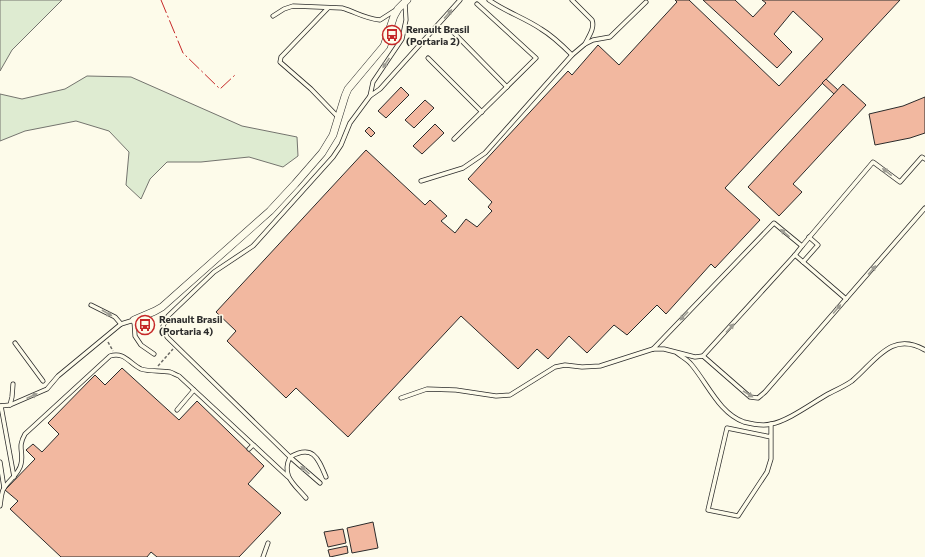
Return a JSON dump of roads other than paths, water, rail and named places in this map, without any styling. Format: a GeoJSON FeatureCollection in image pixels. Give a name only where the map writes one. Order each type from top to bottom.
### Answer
{"type":"FeatureCollection","features":[{"type":"Feature","properties":{"kind":"street"},"geometry":{"type":"LineString","coordinates":[[134,320],[162,307],[270,211],[296,184],[322,153],[333,135],[344,96],[353,82],[384,46],[398,9],[406,1]]}},
{"type":"Feature","properties":{"kind":"lane"},"geometry":{"type":"LineString","coordinates":[[320,483],[290,457],[167,337],[163,326],[168,316],[214,272],[253,246],[333,157],[341,145],[350,123],[370,96],[380,89],[460,0]]}},
{"type":"Feature","properties":{"kind":"lane"},"geometry":{"type":"LineString","coordinates":[[489,0],[541,28],[572,55]]}},
{"type":"Feature","properties":{"kind":"lane"},"geometry":{"type":"LineString","coordinates":[[572,0],[592,20],[594,24],[585,44]]}},
{"type":"Feature","properties":{"kind":"lane"},"geometry":{"type":"LineString","coordinates":[[370,96],[373,82],[402,39],[406,20],[406,1]]}},
{"type":"Feature","properties":{"kind":"lane"},"geometry":{"type":"LineString","coordinates":[[421,181],[463,168],[485,153],[572,55],[585,44],[593,40],[610,37],[646,2]]}},
{"type":"Feature","properties":{"kind":"lane"},"geometry":{"type":"LineString","coordinates":[[454,139],[536,58],[477,4]]}},
{"type":"Feature","properties":{"kind":"lane"},"geometry":{"type":"LineString","coordinates":[[273,16],[284,9],[293,6],[342,8],[364,18],[380,20],[398,9]]}},
{"type":"Feature","properties":{"kind":"lane"},"geometry":{"type":"LineString","coordinates":[[328,8],[281,57],[280,62],[311,89],[339,118]]}},
{"type":"Feature","properties":{"kind":"lane"},"geometry":{"type":"LineString","coordinates":[[452,31],[507,87]]}},
{"type":"Feature","properties":{"kind":"lane"},"geometry":{"type":"LineString","coordinates":[[428,58],[482,112]]}},
{"type":"Feature","properties":{"kind":"lane"},"geometry":{"type":"LineString","coordinates":[[401,398],[427,389],[456,390],[496,396],[510,395],[555,367],[565,365],[582,367],[600,366],[653,349],[675,351],[695,357],[703,356],[795,255],[808,237],[873,162],[900,182],[922,157],[925,159]]}},
{"type":"Feature","properties":{"kind":"lane"},"geometry":{"type":"LineString","coordinates":[[703,356],[750,397],[758,398],[765,392],[925,208]]}},
{"type":"Feature","properties":{"kind":"lane"},"geometry":{"type":"LineString","coordinates":[[653,349],[774,223],[802,246]]}},
{"type":"Feature","properties":{"kind":"lane"},"geometry":{"type":"LineString","coordinates":[[803,262],[818,245],[808,237]]}},
{"type":"Feature","properties":{"kind":"lane"},"geometry":{"type":"LineString","coordinates":[[795,255],[846,299]]}},
{"type":"Feature","properties":{"kind":"lane"},"geometry":{"type":"LineString","coordinates":[[91,305],[115,317],[121,324]]}},
{"type":"Feature","properties":{"kind":"lane"},"geometry":{"type":"LineString","coordinates":[[14,477],[1,406],[10,405],[47,389],[58,376],[121,324],[134,320],[135,336],[141,344],[154,354]]}},
{"type":"Feature","properties":{"kind":"lane"},"geometry":{"type":"LineString","coordinates":[[15,343],[43,381]]}},
{"type":"Feature","properties":{"kind":"lane"},"geometry":{"type":"LineString","coordinates":[[675,351],[690,363],[722,407],[734,417],[745,422],[771,424],[785,419],[851,381],[881,352],[891,346],[904,343],[916,344],[925,350]]}},
{"type":"Feature","properties":{"kind":"lane"},"geometry":{"type":"LineString","coordinates":[[0,506],[1,494],[4,488],[18,472],[21,464],[20,441],[25,434],[110,356],[115,354],[123,356],[144,370],[170,372],[179,376],[288,477],[306,498]]}},
{"type":"Feature","properties":{"kind":"lane"},"geometry":{"type":"LineString","coordinates":[[10,405],[12,398],[12,384]]}},
{"type":"Feature","properties":{"kind":"lane"},"geometry":{"type":"LineString","coordinates":[[177,410],[194,390]]}},
{"type":"Feature","properties":{"kind":"lane"},"geometry":{"type":"LineString","coordinates":[[771,424],[771,437],[771,460],[767,472],[738,516],[708,510],[727,428],[771,437]]}},
{"type":"Feature","properties":{"kind":"lane"},"geometry":{"type":"LineString","coordinates":[[249,450],[253,445]]}},
{"type":"Feature","properties":{"kind":"lane"},"geometry":{"type":"LineString","coordinates":[[288,477],[286,468],[290,457],[299,452],[306,451],[315,455],[320,461],[326,477]]}},
{"type":"Feature","properties":{"kind":"lane"},"geometry":{"type":"LineString","coordinates":[[0,462],[4,488]]}},
{"type":"Feature","properties":{"kind":"lane"},"geometry":{"type":"LineString","coordinates":[[263,557],[268,543]]}},
{"type":"Feature","properties":{"kind":"place","name":"Renault Brasil (Portaria 2)"},"geometry":{"type":"Point","coordinates":[392,35]}},
{"type":"Feature","properties":{"kind":"place","name":"Renault Brasil (Portaria 4)"},"geometry":{"type":"Point","coordinates":[145,325]}}]}
